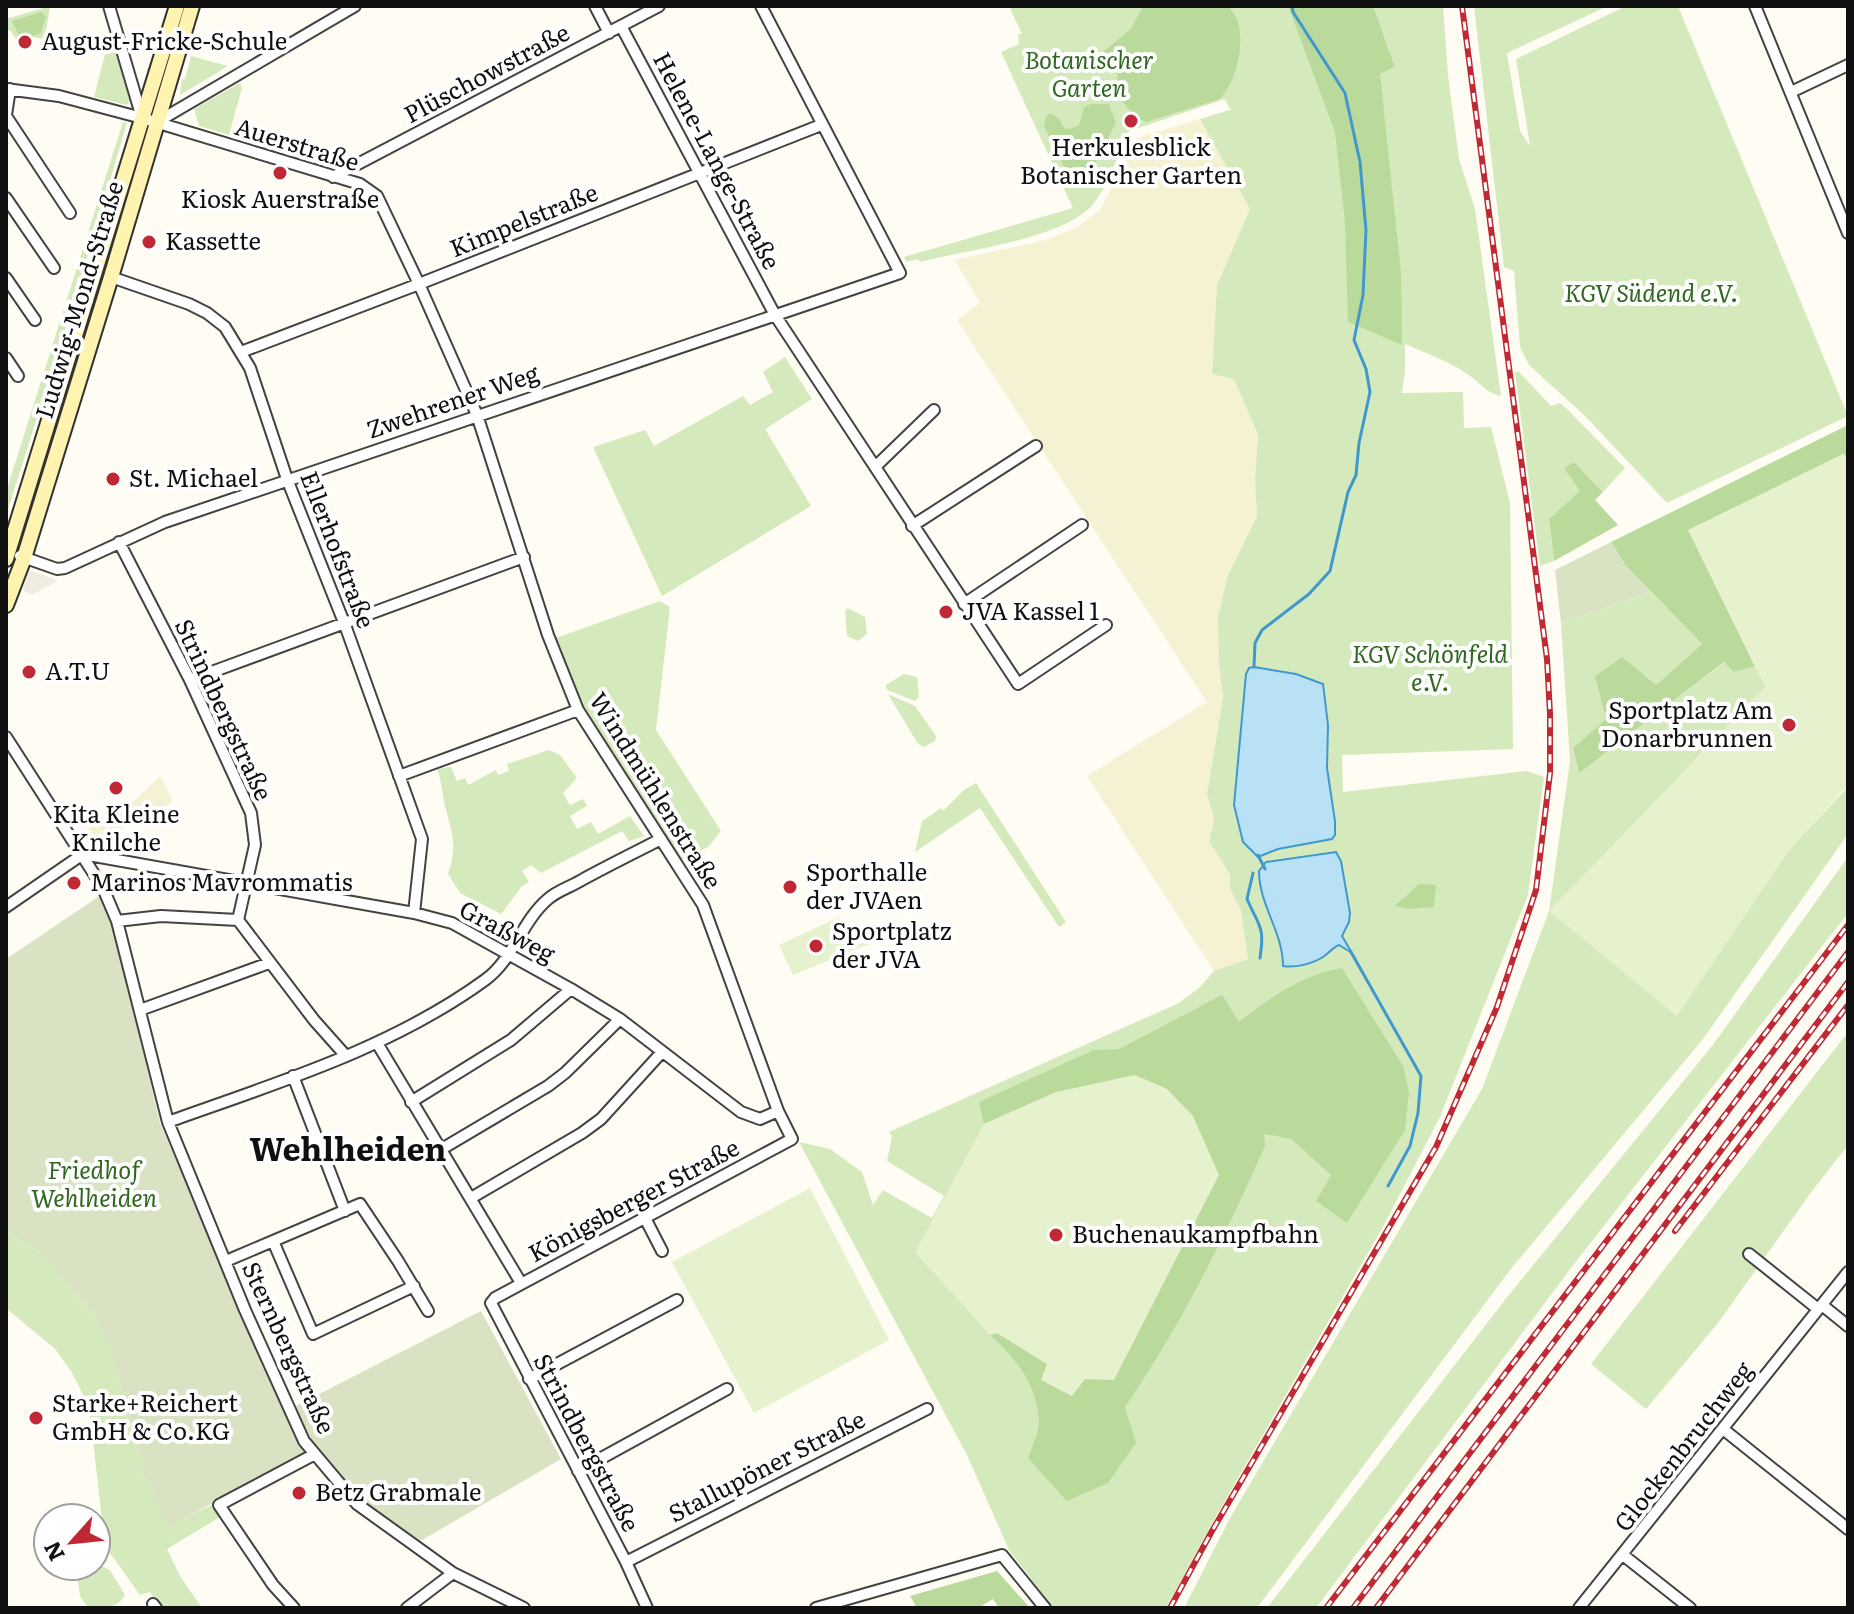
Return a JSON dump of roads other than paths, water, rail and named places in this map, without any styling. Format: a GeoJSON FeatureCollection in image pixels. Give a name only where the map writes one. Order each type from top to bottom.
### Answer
{"type":"FeatureCollection","features":[{"type":"Feature","properties":{"kind":"main road","name":"Ludwig-Mond-Straße"},"geometry":{"type":"LineString","coordinates":[[7,556],[177,6]]}},
{"type":"Feature","properties":{"kind":"main road","name":"Ludwig-Mond-Straße"},"geometry":{"type":"LineString","coordinates":[[6,605],[24,558],[192,6]]}},
{"type":"Feature","properties":{"kind":"street"},"geometry":{"type":"LineString","coordinates":[[109,6],[142,118]]}},
{"type":"Feature","properties":{"kind":"street"},"geometry":{"type":"LineString","coordinates":[[157,122],[355,6]]}},
{"type":"Feature","properties":{"kind":"street"},"geometry":{"type":"LineString","coordinates":[[595,6],[609,33]]}},
{"type":"Feature","properties":{"kind":"street","name":"Plüschowstraße"},"geometry":{"type":"LineString","coordinates":[[333,177],[659,6]]}},
{"type":"Feature","properties":{"kind":"street"},"geometry":{"type":"LineString","coordinates":[[761,6],[821,125]]}},
{"type":"Feature","properties":{"kind":"street"},"geometry":{"type":"LineString","coordinates":[[1755,6],[1848,233]]}},
{"type":"Feature","properties":{"kind":"street","name":"Helene-Lange-Straße"},"geometry":{"type":"LineString","coordinates":[[621,26],[775,315],[1018,684],[1106,625]]}},
{"type":"Feature","properties":{"kind":"street"},"geometry":{"type":"LineString","coordinates":[[1791,92],[1848,65]]}},
{"type":"Feature","properties":{"kind":"street"},"geometry":{"type":"LineString","coordinates":[[8,89],[6,115],[70,213]]}},
{"type":"Feature","properties":{"kind":"street","name":"Auerstraße"},"geometry":{"type":"LineString","coordinates":[[8,89],[48,94],[157,122],[360,184],[377,196],[477,415]]}},
{"type":"Feature","properties":{"kind":"street","name":"Kimpelstraße"},"geometry":{"type":"LineString","coordinates":[[241,352],[821,125]]}},
{"type":"Feature","properties":{"kind":"street","name":"Zwehrener Weg"},"geometry":{"type":"LineString","coordinates":[[7,556],[57,569],[65,568],[165,522],[900,273],[821,125]]}},
{"type":"Feature","properties":{"kind":"street"},"geometry":{"type":"LineString","coordinates":[[6,198],[54,268]]}},
{"type":"Feature","properties":{"kind":"street","name":"Ellerhofstraße"},"geometry":{"type":"LineString","coordinates":[[111,277],[207,313],[225,327],[256,383],[287,479],[345,625],[422,839],[414,913]]}},
{"type":"Feature","properties":{"kind":"street"},"geometry":{"type":"LineString","coordinates":[[6,278],[35,320]]}},
{"type":"Feature","properties":{"kind":"street"},"geometry":{"type":"LineString","coordinates":[[6,358],[18,376]]}},
{"type":"Feature","properties":{"kind":"street"},"geometry":{"type":"LineString","coordinates":[[875,467],[934,410]]}},
{"type":"Feature","properties":{"kind":"street","name":"Windmühlenstraße"},"geometry":{"type":"LineString","coordinates":[[477,415],[548,635],[578,710],[703,905],[778,1111],[792,1139]]}},
{"type":"Feature","properties":{"kind":"street"},"geometry":{"type":"LineString","coordinates":[[912,526],[1036,446]]}},
{"type":"Feature","properties":{"kind":"street"},"geometry":{"type":"LineString","coordinates":[[964,604],[1082,525]]}},
{"type":"Feature","properties":{"kind":"street","name":"Strindbergstraße"},"geometry":{"type":"LineString","coordinates":[[119,542],[190,680],[251,813],[255,845],[238,920]]}},
{"type":"Feature","properties":{"kind":"street"},"geometry":{"type":"LineString","coordinates":[[190,680],[524,557]]}},
{"type":"Feature","properties":{"kind":"street"},"geometry":{"type":"LineString","coordinates":[[399,776],[578,710]]}},
{"type":"Feature","properties":{"kind":"street","name":"Sternbergstraße"},"geometry":{"type":"LineString","coordinates":[[6,737],[83,854],[103,888],[117,921],[168,1122],[304,1441],[357,1504],[453,1573],[524,1608]]}},
{"type":"Feature","properties":{"kind":"street"},"geometry":{"type":"LineString","coordinates":[[168,1122],[377,1043],[484,981],[503,965],[531,919],[549,898],[661,839]]}},
{"type":"Feature","properties":{"kind":"street"},"geometry":{"type":"LineString","coordinates":[[6,907],[83,854]]}},
{"type":"Feature","properties":{"kind":"street","name":"Graßweg"},"geometry":{"type":"LineString","coordinates":[[83,854],[414,913],[452,923],[620,1019],[741,1112],[760,1119],[778,1111]]}},
{"type":"Feature","properties":{"kind":"street"},"geometry":{"type":"LineString","coordinates":[[117,921],[161,916],[238,920],[269,963],[346,1056]]}},
{"type":"Feature","properties":{"kind":"street"},"geometry":{"type":"LineString","coordinates":[[140,1010],[269,963]]}},
{"type":"Feature","properties":{"kind":"street"},"geometry":{"type":"LineString","coordinates":[[411,1102],[511,1040],[571,989]]}},
{"type":"Feature","properties":{"kind":"street"},"geometry":{"type":"LineString","coordinates":[[440,1150],[548,1086],[620,1019]]}},
{"type":"Feature","properties":{"kind":"street"},"geometry":{"type":"LineString","coordinates":[[377,1043],[521,1283]]}},
{"type":"Feature","properties":{"kind":"street"},"geometry":{"type":"LineString","coordinates":[[471,1198],[601,1119],[662,1052]]}},
{"type":"Feature","properties":{"kind":"street"},"geometry":{"type":"LineString","coordinates":[[293,1076],[345,1211]]}},
{"type":"Feature","properties":{"kind":"street","name":"Königsberger Straße"},"geometry":{"type":"LineString","coordinates":[[495,1298],[792,1139]]}},
{"type":"Feature","properties":{"kind":"street"},"geometry":{"type":"LineString","coordinates":[[226,1261],[360,1204],[428,1311]]}},
{"type":"Feature","properties":{"kind":"street"},"geometry":{"type":"LineString","coordinates":[[645,1218],[662,1251]]}},
{"type":"Feature","properties":{"kind":"street"},"geometry":{"type":"LineString","coordinates":[[273,1241],[313,1334],[414,1286]]}},
{"type":"Feature","properties":{"kind":"street"},"geometry":{"type":"LineString","coordinates":[[1749,1254],[1848,1326]]}},
{"type":"Feature","properties":{"kind":"street","name":"Glockenbruchweg"},"geometry":{"type":"LineString","coordinates":[[1579,1608],[1848,1272]]}},
{"type":"Feature","properties":{"kind":"street","name":"Strindbergstraße"},"geometry":{"type":"LineString","coordinates":[[495,1298],[491,1303],[493,1309],[647,1608]]}},
{"type":"Feature","properties":{"kind":"street"},"geometry":{"type":"LineString","coordinates":[[529,1379],[677,1300]]}},
{"type":"Feature","properties":{"kind":"street"},"geometry":{"type":"LineString","coordinates":[[578,1471],[727,1389]]}},
{"type":"Feature","properties":{"kind":"street","name":"Stallupöner Straße"},"geometry":{"type":"LineString","coordinates":[[626,1562],[927,1409]]}},
{"type":"Feature","properties":{"kind":"street"},"geometry":{"type":"LineString","coordinates":[[1723,1429],[1848,1529]]}},
{"type":"Feature","properties":{"kind":"street"},"geometry":{"type":"LineString","coordinates":[[294,1608],[273,1585],[219,1505],[315,1454]]}},
{"type":"Feature","properties":{"kind":"street"},"geometry":{"type":"LineString","coordinates":[[816,1608],[1002,1555],[1045,1608]]}},
{"type":"Feature","properties":{"kind":"street"},"geometry":{"type":"LineString","coordinates":[[1623,1555],[1690,1608]]}},
{"type":"Feature","properties":{"kind":"street"},"geometry":{"type":"LineString","coordinates":[[407,1608],[453,1573]]}},
{"type":"Feature","properties":{"kind":"water"},"geometry":{"type":"Polygon","coordinates":[[[1249,668],[1296,674],[1323,684],[1328,725],[1327,768],[1335,821],[1332,839],[1278,849],[1258,857],[1243,842],[1234,805],[1246,674],[1249,668]]]}},
{"type":"Feature","properties":{"kind":"water"},"geometry":{"type":"Polygon","coordinates":[[[1336,852],[1341,861],[1350,913],[1342,936],[1352,953],[1339,945],[1314,962],[1283,966],[1259,871],[1266,862],[1336,852]]]}},
{"type":"Feature","properties":{"kind":"waterway"},"geometry":{"type":"LineString","coordinates":[[1254,667],[1255,643],[1262,630],[1309,594],[1330,571],[1348,492],[1356,475],[1370,392],[1366,369],[1354,340],[1363,295],[1366,230],[1360,162],[1345,93],[1292,6]]}},
{"type":"Feature","properties":{"kind":"waterway"},"geometry":{"type":"LineString","coordinates":[[1258,855],[1265,869]]}},
{"type":"Feature","properties":{"kind":"waterway"},"geometry":{"type":"LineString","coordinates":[[1253,873],[1247,899],[1261,932],[1260,958]]}},
{"type":"Feature","properties":{"kind":"waterway"},"geometry":{"type":"LineString","coordinates":[[1351,952],[1421,1076],[1418,1113],[1410,1146],[1388,1186]]}},
{"type":"Feature","properties":{"kind":"railway"},"geometry":{"type":"LineString","coordinates":[[1170,1608],[1436,1147],[1497,1007],[1536,890],[1550,773],[1547,659],[1462,6]]}},
{"type":"Feature","properties":{"kind":"railway"},"geometry":{"type":"LineString","coordinates":[[1326,1608],[1848,925]]}},
{"type":"Feature","properties":{"kind":"railway"},"geometry":{"type":"LineString","coordinates":[[1353,1608],[1848,952]]}},
{"type":"Feature","properties":{"kind":"railway"},"geometry":{"type":"LineString","coordinates":[[1376,1608],[1848,982]]}},
{"type":"Feature","properties":{"kind":"railway"},"geometry":{"type":"LineString","coordinates":[[1675,1231],[1848,1005]]}},
{"type":"Feature","properties":{"kind":"place","name":"August-Fricke-Schule"},"geometry":{"type":"Point","coordinates":[25,42]}},
{"type":"Feature","properties":{"kind":"place","name":"Herkulesblick Botanischer Garten"},"geometry":{"type":"Point","coordinates":[1131,121]}},
{"type":"Feature","properties":{"kind":"place","name":"Kiosk Auerstraße"},"geometry":{"type":"Point","coordinates":[280,173]}},
{"type":"Feature","properties":{"kind":"place","name":"Kassette"},"geometry":{"type":"Point","coordinates":[149,242]}},
{"type":"Feature","properties":{"kind":"place","name":"St. Michael"},"geometry":{"type":"Point","coordinates":[113,479]}},
{"type":"Feature","properties":{"kind":"place","name":"JVA Kassel 1"},"geometry":{"type":"Point","coordinates":[946,612]}},
{"type":"Feature","properties":{"kind":"place","name":"A.T.U"},"geometry":{"type":"Point","coordinates":[29,672]}},
{"type":"Feature","properties":{"kind":"place","name":"Sportplatz Am Donarbrunnen"},"geometry":{"type":"Point","coordinates":[1789,725]}},
{"type":"Feature","properties":{"kind":"place","name":"Kita Kleine Knilche"},"geometry":{"type":"Point","coordinates":[116,788]}},
{"type":"Feature","properties":{"kind":"place","name":"Marinos Mavrommatis"},"geometry":{"type":"Point","coordinates":[74,883]}},
{"type":"Feature","properties":{"kind":"place","name":"Sporthalle der JVAen"},"geometry":{"type":"Point","coordinates":[790,887]}},
{"type":"Feature","properties":{"kind":"place","name":"Sportplatz der JVA"},"geometry":{"type":"Point","coordinates":[816,946]}},
{"type":"Feature","properties":{"kind":"place","name":"Buchenaukampfbahn"},"geometry":{"type":"Point","coordinates":[1056,1235]}},
{"type":"Feature","properties":{"kind":"place","name":"Starke+Reichert GmbH & Co.KG"},"geometry":{"type":"Point","coordinates":[36,1418]}},
{"type":"Feature","properties":{"kind":"place","name":"Betz Grabmale"},"geometry":{"type":"Point","coordinates":[299,1493]}},
{"type":"Feature","properties":{"kind":"district","name":"Wehlheiden"},"geometry":{"type":"Point","coordinates":[348,1150]}},
{"type":"Feature","properties":{"kind":"park label","name":"Botanischer Garten"},"geometry":{"type":"Point","coordinates":[1089,75]}},
{"type":"Feature","properties":{"kind":"park label","name":"KGV Südend e.V."},"geometry":{"type":"Point","coordinates":[1651,294]}},
{"type":"Feature","properties":{"kind":"park label","name":"KGV Schönfeld e.V."},"geometry":{"type":"Point","coordinates":[1430,669]}},
{"type":"Feature","properties":{"kind":"park label","name":"Friedhof Wehlheiden"},"geometry":{"type":"Point","coordinates":[94,1185]}}]}
